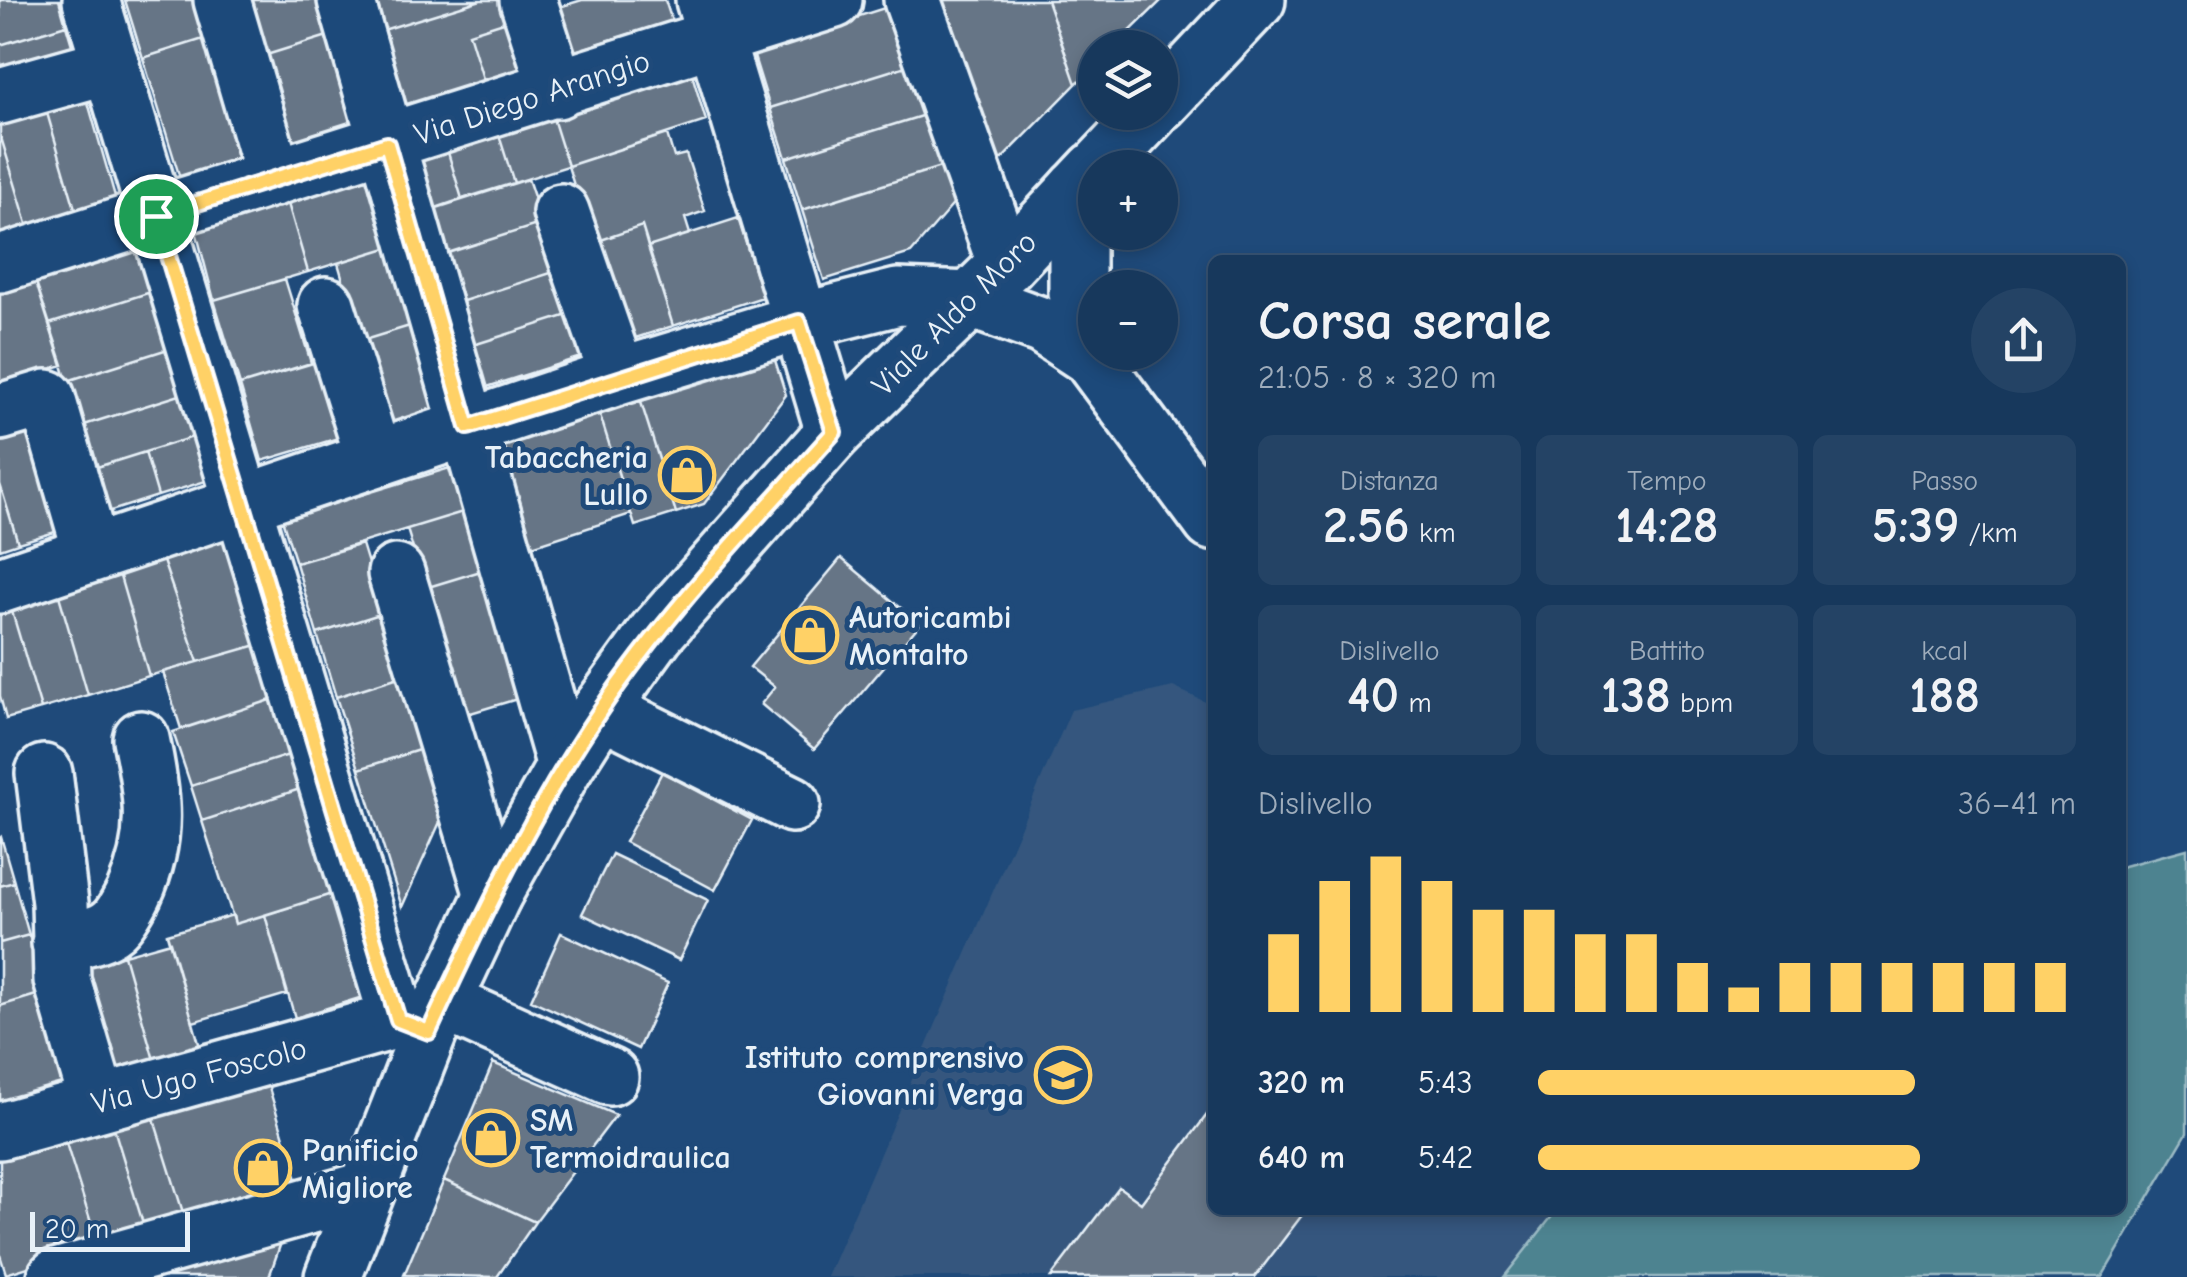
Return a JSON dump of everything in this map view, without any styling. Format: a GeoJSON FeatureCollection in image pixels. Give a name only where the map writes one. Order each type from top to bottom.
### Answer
{"type":"FeatureCollection","features":[{"type":"Feature","properties":{"kind":"street"},"geometry":{"type":"LineString","coordinates":[[92,0],[243,502],[423,1018],[610,1077]]}},
{"type":"Feature","properties":{"kind":"street"},"geometry":{"type":"LineString","coordinates":[[222,0],[274,178]]}},
{"type":"Feature","properties":{"kind":"street"},"geometry":{"type":"LineString","coordinates":[[346,0],[564,766]]}},
{"type":"Feature","properties":{"kind":"street"},"geometry":{"type":"LineString","coordinates":[[528,0],[557,90]]}},
{"type":"Feature","properties":{"kind":"street","name":"Via Diego Arangio"},"geometry":{"type":"LineString","coordinates":[[0,264],[557,90],[710,19],[834,0]]}},
{"type":"Feature","properties":{"kind":"street"},"geometry":{"type":"LineString","coordinates":[[912,0],[989,282],[1078,349]]}},
{"type":"Feature","properties":{"kind":"street"},"geometry":{"type":"LineString","coordinates":[[1178,80],[1232,12]]}},
{"type":"Feature","properties":{"kind":"street"},"geometry":{"type":"LineString","coordinates":[[710,19],[834,432]]}},
{"type":"Feature","properties":{"kind":"street"},"geometry":{"type":"LineString","coordinates":[[0,96],[111,65]]}},
{"type":"Feature","properties":{"kind":"street","name":"Viale Aldo Moro"},"geometry":{"type":"LineString","coordinates":[[1115,150],[1134,130]]}},
{"type":"Feature","properties":{"kind":"street","name":"Viale Aldo Moro"},"geometry":{"type":"LineString","coordinates":[[333,1277],[423,1018],[564,766],[601,709],[656,633],[834,432],[989,282],[1078,189]]}},
{"type":"Feature","properties":{"kind":"street"},"geometry":{"type":"LineString","coordinates":[[561,212],[618,378]]}},
{"type":"Feature","properties":{"kind":"street"},"geometry":{"type":"LineString","coordinates":[[0,584],[468,427],[799,322],[898,297],[989,282]]}},
{"type":"Feature","properties":{"kind":"street"},"geometry":{"type":"LineString","coordinates":[[326,305],[374,458]]}},
{"type":"Feature","properties":{"kind":"street"},"geometry":{"type":"LineString","coordinates":[[1100,370],[1199,504]]}},
{"type":"Feature","properties":{"kind":"street"},"geometry":{"type":"LineString","coordinates":[[0,412],[47,398],[92,554]]}},
{"type":"Feature","properties":{"kind":"street"},"geometry":{"type":"LineString","coordinates":[[396,573],[493,895]]}},
{"type":"Feature","properties":{"kind":"street"},"geometry":{"type":"LineString","coordinates":[[601,709],[792,804]]}},
{"type":"Feature","properties":{"kind":"street"},"geometry":{"type":"LineString","coordinates":[[60,943],[96,934],[114,924],[132,898],[146,864],[152,832],[149,779],[140,739]]}},
{"type":"Feature","properties":{"kind":"street"},"geometry":{"type":"LineString","coordinates":[[44,773],[60,903],[62,980],[98,1103]]}},
{"type":"Feature","properties":{"kind":"street","name":"Via Ugo Foscolo"},"geometry":{"type":"LineString","coordinates":[[0,1131],[423,1018]]}},
{"type":"Feature","properties":{"kind":"street"},"geometry":{"type":"LineString","coordinates":[[56,1277],[127,1267],[365,1190]]}},
{"type":"Feature","properties":{"kind":"shaded area","name":"Istituto comprensivo Giovanni Verga"},"geometry":{"type":"Polygon","coordinates":[[[1173,687],[1208,703],[1208,1215],[1553,1215],[1504,1277],[827,1277],[1071,710],[1173,687]]]}},
{"type":"Feature","properties":{"kind":"green space"},"geometry":{"type":"Polygon","coordinates":[[[2187,849],[2187,1133],[2102,1277],[1504,1277],[1553,1215],[2126,1215],[2126,865],[2187,849]]]}},
{"type":"Feature","properties":{"kind":"building"},"geometry":{"type":"Polygon","coordinates":[[[0,0],[59,0],[66,25],[0,45],[0,0]]]}},
{"type":"Feature","properties":{"kind":"building"},"geometry":{"type":"Polygon","coordinates":[[[125,0],[202,0],[213,36],[143,58],[125,0]]]}},
{"type":"Feature","properties":{"kind":"building"},"geometry":{"type":"Polygon","coordinates":[[[243,0],[324,0],[334,34],[260,57],[243,0]]]}},
{"type":"Feature","properties":{"kind":"building"},"geometry":{"type":"Polygon","coordinates":[[[370,0],[481,0],[380,31],[370,0]]]}},
{"type":"Feature","properties":{"kind":"building"},"geometry":{"type":"Polygon","coordinates":[[[481,0],[504,0],[510,20],[469,33],[484,82],[403,107],[380,31],[481,0]]]}},
{"type":"Feature","properties":{"kind":"building"},"geometry":{"type":"Polygon","coordinates":[[[582,0],[665,0],[672,21],[569,53],[556,8],[582,0]]]}},
{"type":"Feature","properties":{"kind":"building"},"geometry":{"type":"Polygon","coordinates":[[[941,0],[1047,0],[1076,84],[998,163],[941,0]]]}},
{"type":"Feature","properties":{"kind":"building"},"geometry":{"type":"Polygon","coordinates":[[[1047,0],[1162,0],[1131,30],[1078,30],[1076,84],[1047,0]]]}},
{"type":"Feature","properties":{"kind":"building"},"geometry":{"type":"Polygon","coordinates":[[[897,4],[916,63],[770,108],[752,50],[897,4]]]}},
{"type":"Feature","properties":{"kind":"building"},"geometry":{"type":"Polygon","coordinates":[[[510,20],[526,69],[484,82],[469,33],[510,20]]]}},
{"type":"Feature","properties":{"kind":"building"},"geometry":{"type":"Polygon","coordinates":[[[66,25],[74,52],[0,75],[0,45],[66,25]]]}},
{"type":"Feature","properties":{"kind":"building"},"geometry":{"type":"Polygon","coordinates":[[[334,34],[361,122],[286,144],[260,57],[334,34]]]}},
{"type":"Feature","properties":{"kind":"building"},"geometry":{"type":"Polygon","coordinates":[[[213,36],[250,157],[180,178],[143,58],[213,36]]]}},
{"type":"Feature","properties":{"kind":"building"},"geometry":{"type":"Polygon","coordinates":[[[916,63],[931,113],[786,158],[770,108],[916,63]]]}},
{"type":"Feature","properties":{"kind":"building"},"geometry":{"type":"Polygon","coordinates":[[[691,71],[706,121],[568,166],[552,115],[691,71]]]}},
{"type":"Feature","properties":{"kind":"building"},"geometry":{"type":"Polygon","coordinates":[[[85,92],[116,200],[76,212],[45,106],[85,92]]]}},
{"type":"Feature","properties":{"kind":"building"},"geometry":{"type":"Polygon","coordinates":[[[45,106],[76,212],[28,227],[0,134],[0,119],[45,106]]]}},
{"type":"Feature","properties":{"kind":"building"},"geometry":{"type":"Polygon","coordinates":[[[931,113],[947,165],[802,210],[786,158],[931,113]]]}},
{"type":"Feature","properties":{"kind":"building"},"geometry":{"type":"Polygon","coordinates":[[[552,115],[568,166],[514,183],[498,132],[552,115]]]}},
{"type":"Feature","properties":{"kind":"building"},"geometry":{"type":"Polygon","coordinates":[[[498,132],[514,183],[462,199],[447,149],[498,132]]]}},
{"type":"Feature","properties":{"kind":"building"},"geometry":{"type":"Polygon","coordinates":[[[0,134],[28,227],[0,236],[0,134]]]}},
{"type":"Feature","properties":{"kind":"building"},"geometry":{"type":"Polygon","coordinates":[[[667,134],[674,157],[686,154],[705,211],[685,218],[690,234],[648,247],[642,226],[592,243],[568,166],[667,134]]]}},
{"type":"Feature","properties":{"kind":"building"},"geometry":{"type":"Polygon","coordinates":[[[447,149],[462,199],[424,212],[408,161],[447,149]]]}},
{"type":"Feature","properties":{"kind":"building"},"geometry":{"type":"Polygon","coordinates":[[[947,165],[957,200],[911,253],[824,280],[802,210],[947,165]]]}},
{"type":"Feature","properties":{"kind":"building"},"geometry":{"type":"Polygon","coordinates":[[[367,175],[390,247],[308,272],[287,200],[367,175]]]}},
{"type":"Feature","properties":{"kind":"building"},"geometry":{"type":"Polygon","coordinates":[[[528,179],[543,223],[438,256],[424,212],[528,179]]]}},
{"type":"Feature","properties":{"kind":"building"},"geometry":{"type":"Polygon","coordinates":[[[287,200],[308,272],[214,300],[195,227],[287,200]]]}},
{"type":"Feature","properties":{"kind":"building"},"geometry":{"type":"Polygon","coordinates":[[[738,218],[763,297],[673,326],[648,247],[738,218]]]}},
{"type":"Feature","properties":{"kind":"building"},"geometry":{"type":"Polygon","coordinates":[[[543,223],[557,271],[454,304],[438,256],[543,223]]]}},
{"type":"Feature","properties":{"kind":"building"},"geometry":{"type":"Polygon","coordinates":[[[642,226],[673,326],[623,342],[592,243],[642,226]]]}},
{"type":"Feature","properties":{"kind":"building"},"geometry":{"type":"Polygon","coordinates":[[[136,244],[151,292],[49,324],[34,276],[136,244]]]}},
{"type":"Feature","properties":{"kind":"building"},"geometry":{"type":"Polygon","coordinates":[[[390,247],[413,325],[361,341],[338,263],[390,247]]]}},
{"type":"Feature","properties":{"kind":"building"},"geometry":{"type":"Polygon","coordinates":[[[557,271],[571,314],[467,347],[454,304],[557,271]]]}},
{"type":"Feature","properties":{"kind":"building"},"geometry":{"type":"Polygon","coordinates":[[[34,276],[63,365],[0,384],[0,287],[34,276]]]}},
{"type":"Feature","properties":{"kind":"building"},"geometry":{"type":"Polygon","coordinates":[[[285,279],[311,363],[240,385],[214,300],[285,279]]]}},
{"type":"Feature","properties":{"kind":"building"},"geometry":{"type":"Polygon","coordinates":[[[151,292],[168,349],[67,381],[49,324],[151,292]]]}},
{"type":"Feature","properties":{"kind":"building"},"geometry":{"type":"Polygon","coordinates":[[[571,314],[584,356],[481,389],[467,347],[571,314]]]}},
{"type":"Feature","properties":{"kind":"building"},"geometry":{"type":"Polygon","coordinates":[[[413,325],[438,408],[387,424],[361,341],[413,325]]]}},
{"type":"Feature","properties":{"kind":"building"},"geometry":{"type":"Polygon","coordinates":[[[168,349],[183,394],[81,426],[67,381],[168,349]]]}},
{"type":"Feature","properties":{"kind":"building"},"geometry":{"type":"Polygon","coordinates":[[[774,357],[786,395],[704,504],[676,513],[640,399],[774,357]]]}},
{"type":"Feature","properties":{"kind":"building"},"geometry":{"type":"Polygon","coordinates":[[[323,360],[345,436],[262,461],[240,385],[323,360]]]}},
{"type":"Feature","properties":{"kind":"building"},"geometry":{"type":"Polygon","coordinates":[[[183,394],[196,436],[94,468],[81,426],[183,394]]]}},
{"type":"Feature","properties":{"kind":"building"},"geometry":{"type":"Polygon","coordinates":[[[640,399],[676,513],[635,526],[599,412],[640,399]]]}},
{"type":"Feature","properties":{"kind":"building"},"geometry":{"type":"Polygon","coordinates":[[[599,412],[631,514],[523,549],[490,447],[599,412]]]}},
{"type":"Feature","properties":{"kind":"building"},"geometry":{"type":"Polygon","coordinates":[[[29,428],[62,530],[18,543],[0,484],[0,438],[29,428]]]}},
{"type":"Feature","properties":{"kind":"building"},"geometry":{"type":"Polygon","coordinates":[[[196,436],[209,480],[158,496],[145,452],[196,436]]]}},
{"type":"Feature","properties":{"kind":"building"},"geometry":{"type":"Polygon","coordinates":[[[145,452],[158,496],[108,512],[94,468],[145,452]]]}},
{"type":"Feature","properties":{"kind":"building"},"geometry":{"type":"Polygon","coordinates":[[[453,467],[466,511],[296,563],[282,519],[453,467]]]}},
{"type":"Feature","properties":{"kind":"building"},"geometry":{"type":"Polygon","coordinates":[[[0,484],[18,543],[0,549],[0,484]]]}},
{"type":"Feature","properties":{"kind":"building"},"geometry":{"type":"Polygon","coordinates":[[[466,511],[484,570],[425,588],[407,529],[466,511]]]}},
{"type":"Feature","properties":{"kind":"building"},"geometry":{"type":"Polygon","coordinates":[[[223,539],[257,645],[198,662],[162,558],[223,539]]]}},
{"type":"Feature","properties":{"kind":"building"},"geometry":{"type":"Polygon","coordinates":[[[362,544],[383,613],[317,634],[296,563],[362,544]]]}},
{"type":"Feature","properties":{"kind":"building"},"geometry":{"type":"Polygon","coordinates":[[[162,558],[198,662],[149,676],[119,573],[162,558]]]}},
{"type":"Feature","properties":{"kind":"building"},"geometry":{"type":"Polygon","coordinates":[[[841,558],[920,624],[814,749],[761,704],[775,687],[750,667],[841,558]]]}},
{"type":"Feature","properties":{"kind":"building"},"geometry":{"type":"Polygon","coordinates":[[[484,570],[524,697],[464,715],[425,588],[484,570]]]}},
{"type":"Feature","properties":{"kind":"building"},"geometry":{"type":"Polygon","coordinates":[[[119,573],[149,676],[88,695],[58,592],[119,573]]]}},
{"type":"Feature","properties":{"kind":"building"},"geometry":{"type":"Polygon","coordinates":[[[58,592],[88,695],[41,709],[11,608],[58,592]]]}},
{"type":"Feature","properties":{"kind":"building"},"geometry":{"type":"Polygon","coordinates":[[[11,608],[41,709],[6,719],[0,696],[0,611],[11,608]]]}},
{"type":"Feature","properties":{"kind":"building"},"geometry":{"type":"Polygon","coordinates":[[[383,613],[402,676],[336,697],[317,634],[383,613]]]}},
{"type":"Feature","properties":{"kind":"building"},"geometry":{"type":"Polygon","coordinates":[[[257,645],[274,699],[181,729],[163,672],[257,645]]]}},
{"type":"Feature","properties":{"kind":"building"},"geometry":{"type":"Polygon","coordinates":[[[402,676],[425,748],[359,769],[336,697],[402,676]]]}},
{"type":"Feature","properties":{"kind":"building"},"geometry":{"type":"Polygon","coordinates":[[[274,699],[292,754],[191,786],[173,732],[274,699]]]}},
{"type":"Feature","properties":{"kind":"building"},"geometry":{"type":"Polygon","coordinates":[[[425,748],[444,813],[402,907],[359,769],[425,748]]]}},
{"type":"Feature","properties":{"kind":"building"},"geometry":{"type":"Polygon","coordinates":[[[292,754],[303,788],[202,821],[191,786],[292,754]]]}},
{"type":"Feature","properties":{"kind":"building"},"geometry":{"type":"Polygon","coordinates":[[[662,772],[752,820],[715,890],[625,842],[662,772]]]}},
{"type":"Feature","properties":{"kind":"building"},"geometry":{"type":"Polygon","coordinates":[[[303,788],[335,893],[235,924],[202,821],[303,788]]]}},
{"type":"Feature","properties":{"kind":"building"},"geometry":{"type":"Polygon","coordinates":[[[0,838],[14,882],[0,886],[0,838]]]}},
{"type":"Feature","properties":{"kind":"building"},"geometry":{"type":"Polygon","coordinates":[[[612,854],[708,900],[679,960],[582,914],[612,854]]]}},
{"type":"Feature","properties":{"kind":"building"},"geometry":{"type":"Polygon","coordinates":[[[14,882],[29,935],[0,943],[0,886],[14,882]]]}},
{"type":"Feature","properties":{"kind":"building"},"geometry":{"type":"Polygon","coordinates":[[[335,893],[366,996],[295,1018],[265,915],[335,893]]]}},
{"type":"Feature","properties":{"kind":"building"},"geometry":{"type":"Polygon","coordinates":[[[233,915],[235,924],[265,915],[287,994],[193,1022],[167,934],[233,915]]]}},
{"type":"Feature","properties":{"kind":"building"},"geometry":{"type":"Polygon","coordinates":[[[561,933],[668,983],[638,1049],[531,1000],[561,933]]]}},
{"type":"Feature","properties":{"kind":"building"},"geometry":{"type":"Polygon","coordinates":[[[29,935],[46,992],[0,1006],[0,943],[29,935]]]}},
{"type":"Feature","properties":{"kind":"building"},"geometry":{"type":"Polygon","coordinates":[[[170,942],[200,1047],[154,1060],[124,955],[170,942]]]}},
{"type":"Feature","properties":{"kind":"building"},"geometry":{"type":"Polygon","coordinates":[[[124,955],[154,1060],[108,1074],[78,969],[124,955]]]}},
{"type":"Feature","properties":{"kind":"building"},"geometry":{"type":"Polygon","coordinates":[[[46,992],[73,1085],[0,1106],[0,1006],[46,992]]]}},
{"type":"Feature","properties":{"kind":"building"},"geometry":{"type":"Polygon","coordinates":[[[493,1063],[616,1115],[535,1222],[444,1180],[493,1063]]]}},
{"type":"Feature","properties":{"kind":"building"},"geometry":{"type":"Polygon","coordinates":[[[266,1078],[298,1183],[185,1219],[152,1113],[266,1078]]]}},
{"type":"Feature","properties":{"kind":"building"},"geometry":{"type":"Polygon","coordinates":[[[152,1113],[185,1219],[145,1230],[113,1125],[152,1113]]]}},
{"type":"Feature","properties":{"kind":"building"},"geometry":{"type":"Polygon","coordinates":[[[1208,1113],[1208,1215],[1302,1215],[1255,1277],[1051,1277],[1119,1187],[1141,1203],[1208,1113]]]}},
{"type":"Feature","properties":{"kind":"building"},"geometry":{"type":"Polygon","coordinates":[[[113,1125],[145,1230],[98,1245],[65,1140],[113,1125]]]}},
{"type":"Feature","properties":{"kind":"building"},"geometry":{"type":"Polygon","coordinates":[[[65,1140],[98,1245],[6,1274],[0,1255],[0,1160],[65,1140]]]}},
{"type":"Feature","properties":{"kind":"building"},"geometry":{"type":"Polygon","coordinates":[[[444,1180],[535,1222],[497,1277],[404,1275],[444,1180]]]}},
{"type":"Feature","properties":{"kind":"building"},"geometry":{"type":"Polygon","coordinates":[[[283,1237],[269,1277],[157,1277],[283,1237]]]}},
{"type":"Feature","properties":{"kind":"place","name":"Tabaccheria Lullo"},"geometry":{"type":"Point","coordinates":[687,475]}},
{"type":"Feature","properties":{"kind":"place","name":"Autoricambi Montalto"},"geometry":{"type":"Point","coordinates":[810,635]}},
{"type":"Feature","properties":{"kind":"place","name":"Istituto comprensivo Giovanni Verga"},"geometry":{"type":"Point","coordinates":[1063,1075]}},
{"type":"Feature","properties":{"kind":"place","name":"SM Termoidraulica"},"geometry":{"type":"Point","coordinates":[491,1138]}},
{"type":"Feature","properties":{"kind":"place","name":"Panificio Migliore"},"geometry":{"type":"Point","coordinates":[263,1168]}},
{"type":"Feature","properties":{"kind":"route"},"geometry":{"type":"LineString","coordinates":[[387,144],[468,427],[799,322],[834,432],[656,633],[601,709],[564,766],[493,895],[429,1032],[398,1020],[156,216],[387,144]]}}]}
